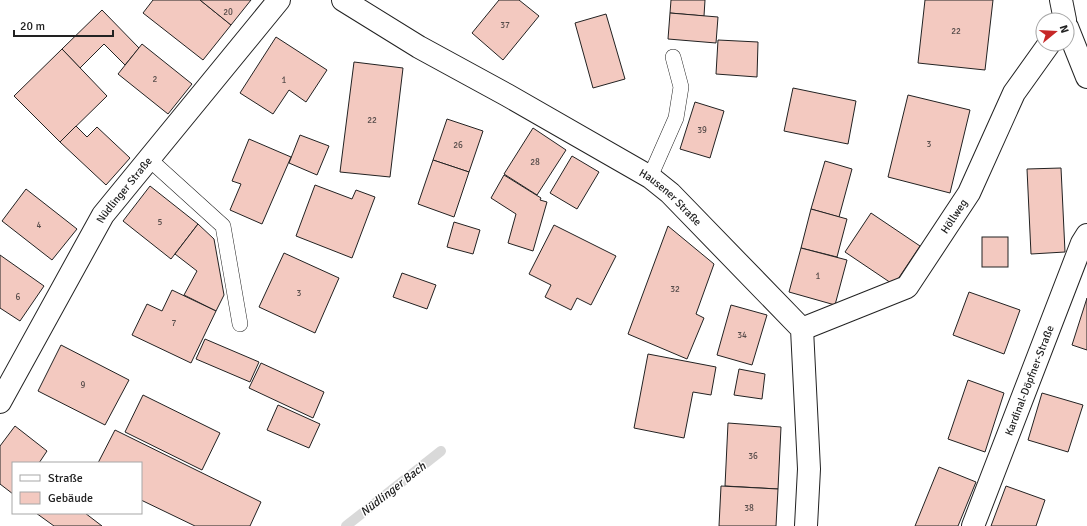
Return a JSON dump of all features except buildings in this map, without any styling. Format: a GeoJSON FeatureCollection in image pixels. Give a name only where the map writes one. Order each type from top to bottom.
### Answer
{"type":"FeatureCollection","features":[{"type":"Feature","properties":{"kind":"street","name":"Nüdlinger Straße"},"geometry":{"type":"LineString","coordinates":[[0,402],[103,215],[279,0]]}},
{"type":"Feature","properties":{"kind":"street","name":"Hausener Straße"},"geometry":{"type":"LineString","coordinates":[[343,0],[419,47],[507,95],[650,177],[670,193],[802,329]]}},
{"type":"Feature","properties":{"kind":"street"},"geometry":{"type":"LineString","coordinates":[[1061,0],[1063,12]]}},
{"type":"Feature","properties":{"kind":"street"},"geometry":{"type":"LineString","coordinates":[[1075,47],[1087,77]]}},
{"type":"Feature","properties":{"kind":"street","name":"Höllweg"},"geometry":{"type":"LineString","coordinates":[[802,329],[907,287],[969,193],[1014,93],[1043,52]]}},
{"type":"Feature","properties":{"kind":"street","name":"Kardinal-Döpfner-Straße"},"geometry":{"type":"LineString","coordinates":[[973,526],[1082,243],[1087,235]]}},
{"type":"Feature","properties":{"kind":"street"},"geometry":{"type":"LineString","coordinates":[[802,329],[808,469],[806,526]]}},
{"type":"Feature","properties":{"kind":"lane"},"geometry":{"type":"LineString","coordinates":[[650,177],[676,118],[681,87],[674,57]]}},
{"type":"Feature","properties":{"kind":"lane"},"geometry":{"type":"LineString","coordinates":[[149,159],[222,226],[240,324]]}},
{"type":"Feature","properties":{"kind":"waterway","name":"Nüdlinger Bach"},"geometry":{"type":"LineString","coordinates":[[346,526],[441,451]]}}]}
